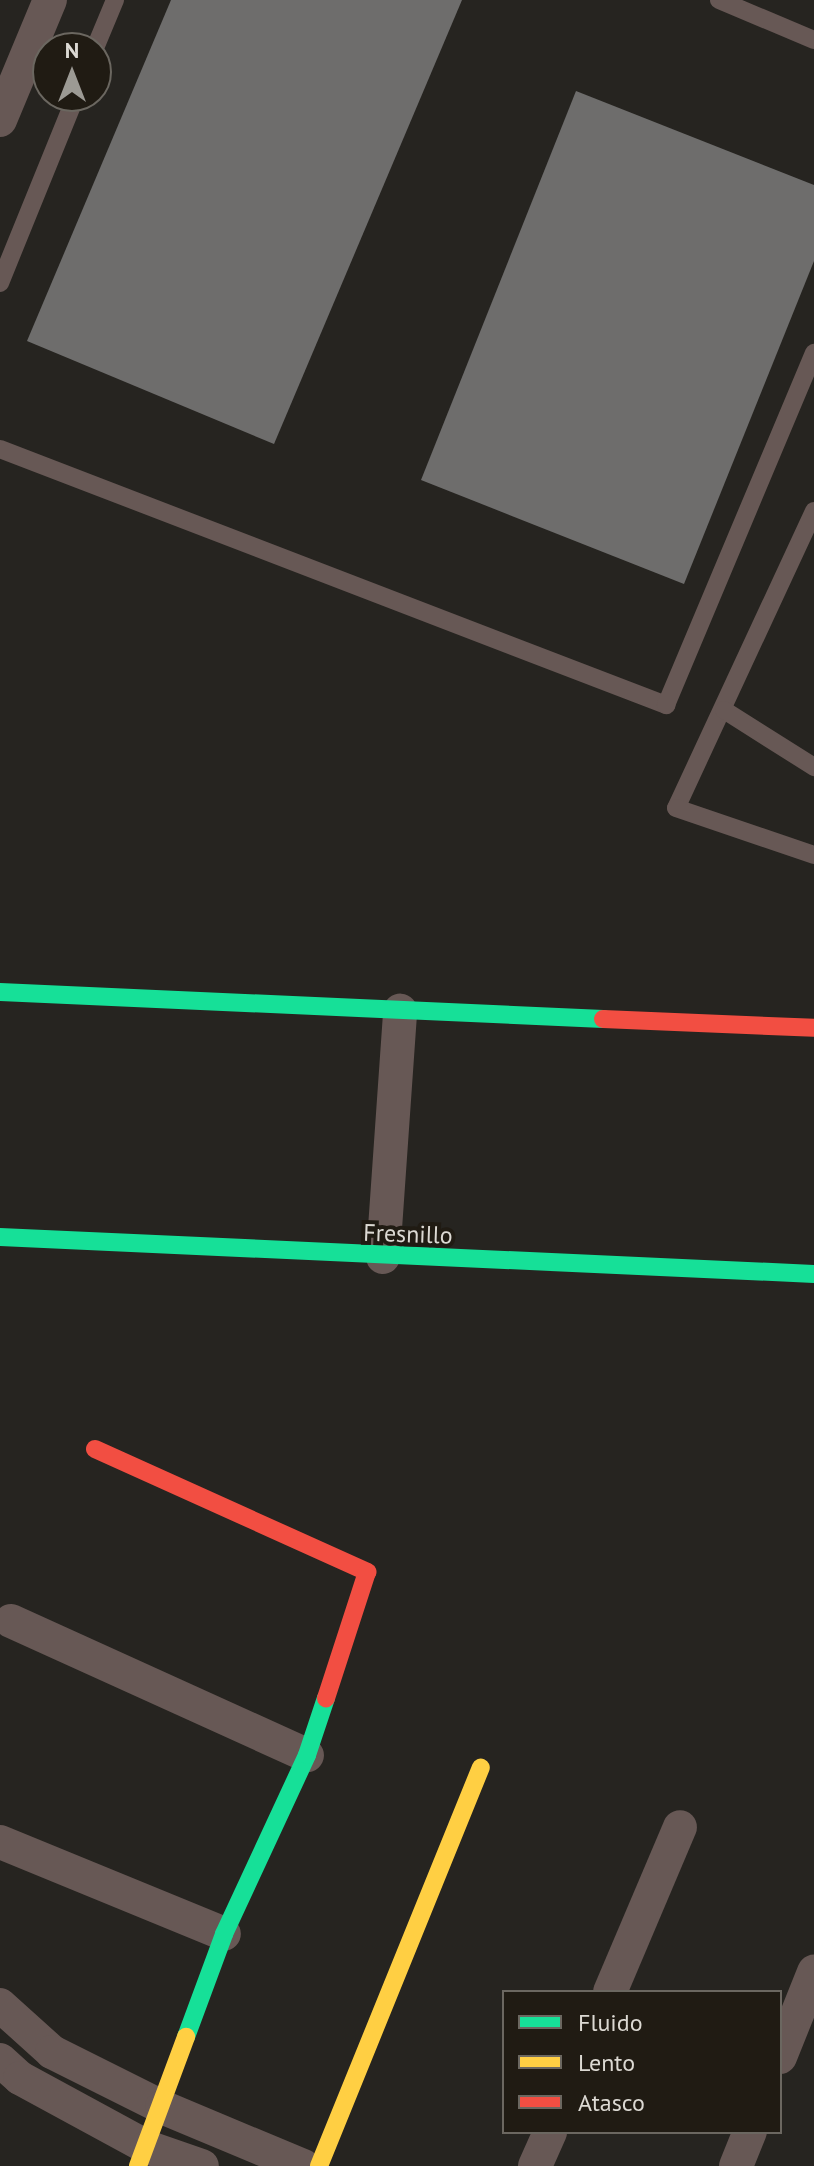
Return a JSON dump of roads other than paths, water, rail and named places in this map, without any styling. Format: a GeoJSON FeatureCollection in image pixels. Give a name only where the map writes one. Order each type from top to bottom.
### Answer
{"type":"FeatureCollection","features":[{"type":"Feature","properties":{"kind":"street"},"geometry":{"type":"LineString","coordinates":[[0,120],[50,0]]}},
{"type":"Feature","properties":{"kind":"street"},"geometry":{"type":"LineString","coordinates":[[0,992],[814,1028]]}},
{"type":"Feature","properties":{"kind":"street"},"geometry":{"type":"LineString","coordinates":[[383,1257],[400,1011]]}},
{"type":"Feature","properties":{"kind":"street","name":"Fresnillo"},"geometry":{"type":"LineString","coordinates":[[0,1237],[383,1257],[814,1274]]}},
{"type":"Feature","properties":{"kind":"street"},"geometry":{"type":"LineString","coordinates":[[95,1449],[367,1572],[307,1755],[224,1934],[142,2156]]}},
{"type":"Feature","properties":{"kind":"street"},"geometry":{"type":"LineString","coordinates":[[11,1621],[307,1755]]}},
{"type":"Feature","properties":{"kind":"street"},"geometry":{"type":"LineString","coordinates":[[319,2166],[481,1768]]}},
{"type":"Feature","properties":{"kind":"street"},"geometry":{"type":"LineString","coordinates":[[611,1990],[680,1827]]}},
{"type":"Feature","properties":{"kind":"street"},"geometry":{"type":"LineString","coordinates":[[0,1842],[224,1934]]}},
{"type":"Feature","properties":{"kind":"street"},"geometry":{"type":"LineString","coordinates":[[782,2052],[814,1972]]}},
{"type":"Feature","properties":{"kind":"street"},"geometry":{"type":"LineString","coordinates":[[0,2005],[52,2052],[162,2107],[303,2166]]}},
{"type":"Feature","properties":{"kind":"street"},"geometry":{"type":"LineString","coordinates":[[0,2060],[20,2078],[142,2156],[202,2166]]}},
{"type":"Feature","properties":{"kind":"street"},"geometry":{"type":"LineString","coordinates":[[535,2166],[549,2134]]}},
{"type":"Feature","properties":{"kind":"street"},"geometry":{"type":"LineString","coordinates":[[736,2166],[749,2134]]}},
{"type":"Feature","properties":{"kind":"lane"},"geometry":{"type":"LineString","coordinates":[[102,32],[115,0]]}},
{"type":"Feature","properties":{"kind":"lane"},"geometry":{"type":"LineString","coordinates":[[719,0],[814,40]]}},
{"type":"Feature","properties":{"kind":"lane"},"geometry":{"type":"LineString","coordinates":[[0,283],[69,112]]}},
{"type":"Feature","properties":{"kind":"lane"},"geometry":{"type":"LineString","coordinates":[[0,449],[666,705],[814,353]]}},
{"type":"Feature","properties":{"kind":"lane"},"geometry":{"type":"LineString","coordinates":[[814,511],[676,808],[814,855]]}},
{"type":"Feature","properties":{"kind":"lane"},"geometry":{"type":"LineString","coordinates":[[724,710],[814,767]]}}]}
